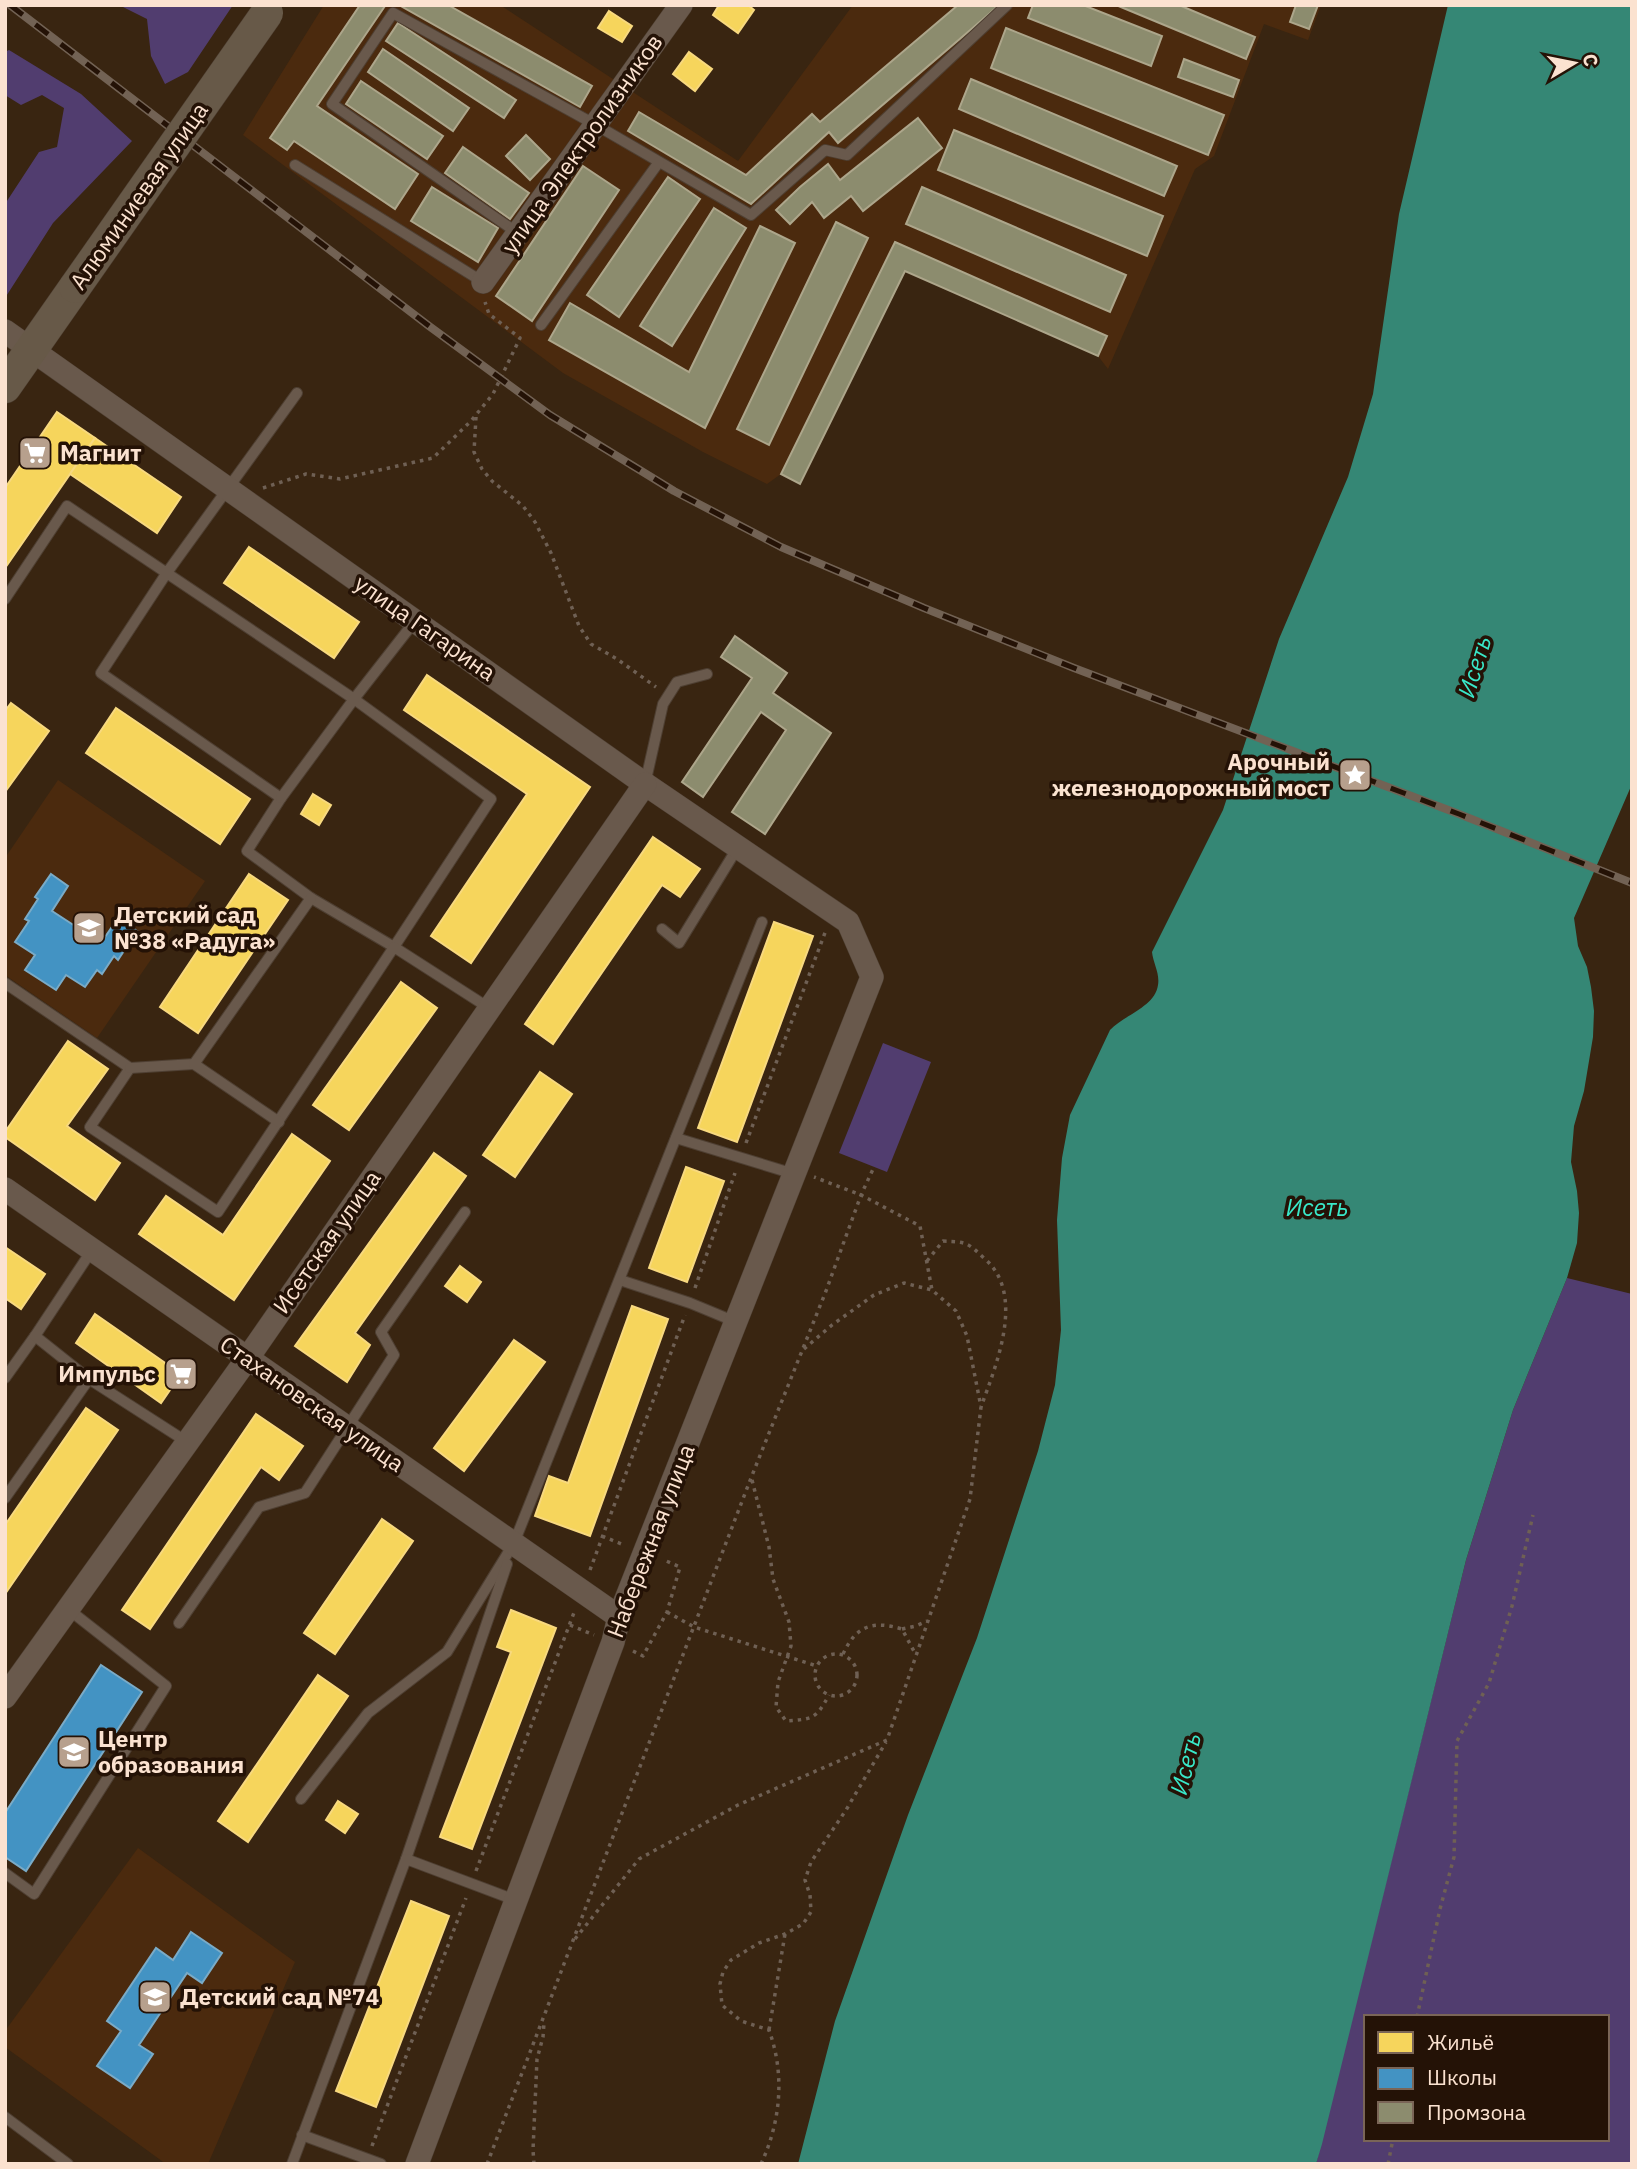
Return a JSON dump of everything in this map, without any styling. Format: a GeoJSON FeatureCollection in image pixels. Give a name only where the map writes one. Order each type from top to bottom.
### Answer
{"type":"FeatureCollection","features":[{"type":"Feature","properties":{"kind":"main road","name":"Алюминиевая улица"},"geometry":{"type":"LineString","coordinates":[[5,387],[270,9]]}},
{"type":"Feature","properties":{"kind":"street","name":"улица Электролизников"},"geometry":{"type":"LineString","coordinates":[[483,282],[681,5]]}},
{"type":"Feature","properties":{"kind":"street","name":"улица Гагарина"},"geometry":{"type":"LineString","coordinates":[[5,331],[738,848],[837,925]]}},
{"type":"Feature","properties":{"kind":"street","name":"Исетская улица"},"geometry":{"type":"LineString","coordinates":[[5,1697],[247,1359],[645,784]]}},
{"type":"Feature","properties":{"kind":"street","name":"Набережная улица"},"geometry":{"type":"LineString","coordinates":[[418,2164],[620,1617],[872,977],[837,925]]}},
{"type":"Feature","properties":{"kind":"street","name":"Стахановская улица"},"geometry":{"type":"LineString","coordinates":[[5,1189],[620,1617]]}},
{"type":"Feature","properties":{"kind":"lane"},"geometry":{"type":"LineString","coordinates":[[519,234],[332,104],[393,13],[596,125],[751,215],[825,150],[847,155],[1007,5]]}},
{"type":"Feature","properties":{"kind":"lane"},"geometry":{"type":"LineString","coordinates":[[541,325],[659,162]]}},
{"type":"Feature","properties":{"kind":"lane"},"geometry":{"type":"LineString","coordinates":[[295,164],[483,282]]}},
{"type":"Feature","properties":{"kind":"lane"},"geometry":{"type":"LineString","coordinates":[[281,799],[101,673],[166,574],[234,493],[297,393]]}},
{"type":"Feature","properties":{"kind":"lane"},"geometry":{"type":"LineString","coordinates":[[5,599],[67,506],[354,699],[491,799],[218,1212],[90,1127],[130,1068]]}},
{"type":"Feature","properties":{"kind":"lane"},"geometry":{"type":"LineString","coordinates":[[415,621],[354,699],[281,799],[247,851],[311,898],[489,1008]]}},
{"type":"Feature","properties":{"kind":"lane"},"geometry":{"type":"LineString","coordinates":[[645,784],[663,704],[677,682],[707,674]]}},
{"type":"Feature","properties":{"kind":"lane"},"geometry":{"type":"LineString","coordinates":[[662,929],[679,943],[738,848]]}},
{"type":"Feature","properties":{"kind":"lane"},"geometry":{"type":"LineString","coordinates":[[194,1063],[311,898]]}},
{"type":"Feature","properties":{"kind":"lane"},"geometry":{"type":"LineString","coordinates":[[292,2164],[406,1859],[514,1544],[762,922]]}},
{"type":"Feature","properties":{"kind":"lane"},"geometry":{"type":"LineString","coordinates":[[5,983],[130,1068],[194,1063],[279,1122]]}},
{"type":"Feature","properties":{"kind":"lane"},"geometry":{"type":"LineString","coordinates":[[677,1138],[794,1172]]}},
{"type":"Feature","properties":{"kind":"lane"},"geometry":{"type":"LineString","coordinates":[[179,1623],[259,1507],[304,1493],[394,1355],[381,1332],[465,1212]]}},
{"type":"Feature","properties":{"kind":"lane"},"geometry":{"type":"LineString","coordinates":[[5,1378],[92,1250]]}},
{"type":"Feature","properties":{"kind":"lane"},"geometry":{"type":"LineString","coordinates":[[620,1280],[690,1303],[736,1322]]}},
{"type":"Feature","properties":{"kind":"lane"},"geometry":{"type":"LineString","coordinates":[[35,1336],[89,1379],[187,1442]]}},
{"type":"Feature","properties":{"kind":"lane"},"geometry":{"type":"LineString","coordinates":[[5,1498],[89,1379]]}},
{"type":"Feature","properties":{"kind":"lane"},"geometry":{"type":"LineString","coordinates":[[301,1799],[368,1713],[447,1652],[514,1544]]}},
{"type":"Feature","properties":{"kind":"lane"},"geometry":{"type":"LineString","coordinates":[[5,1873],[34,1894],[166,1686],[68,1609]]}},
{"type":"Feature","properties":{"kind":"lane"},"geometry":{"type":"LineString","coordinates":[[406,1859],[515,1900]]}},
{"type":"Feature","properties":{"kind":"lane"},"geometry":{"type":"LineString","coordinates":[[5,2117],[68,2164]]}},
{"type":"Feature","properties":{"kind":"lane"},"geometry":{"type":"LineString","coordinates":[[302,2135],[381,2164]]}},
{"type":"Feature","properties":{"kind":"path"},"geometry":{"type":"LineString","coordinates":[[234,493],[306,474],[340,479],[433,458],[477,415],[493,394],[520,338],[489,314],[483,282]]}},
{"type":"Feature","properties":{"kind":"path"},"geometry":{"type":"LineString","coordinates":[[477,415],[474,452],[482,469],[492,481],[523,506],[535,522],[551,553],[579,626],[591,644],[617,659],[668,696]]}},
{"type":"Feature","properties":{"kind":"path"},"geometry":{"type":"LineString","coordinates":[[368,2159],[583,1591],[741,1157],[837,925]]}},
{"type":"Feature","properties":{"kind":"path"},"geometry":{"type":"LineString","coordinates":[[487,2164],[860,1195],[874,1167]]}},
{"type":"Feature","properties":{"kind":"path"},"geometry":{"type":"LineString","coordinates":[[794,1172],[860,1195],[920,1226],[932,1290]]}},
{"type":"Feature","properties":{"kind":"path"},"geometry":{"type":"LineString","coordinates":[[769,2029],[741,2021],[722,2006],[720,1984],[723,1972],[732,1960],[759,1943],[803,1924],[811,1912],[810,1895],[805,1880],[811,1862],[846,1810],[887,1740],[970,1499],[981,1407],[1000,1351],[1006,1322],[1003,1292],[994,1266],[966,1242],[943,1241],[927,1261]]}},
{"type":"Feature","properties":{"kind":"path"},"geometry":{"type":"LineString","coordinates":[[802,1350],[874,1295],[904,1283],[932,1290],[956,1311],[967,1336],[981,1407]]}},
{"type":"Feature","properties":{"kind":"path"},"geometry":{"type":"LineString","coordinates":[[751,1478],[769,1547],[773,1579],[789,1622],[791,1646],[778,1682],[776,1707],[786,1721],[810,1719],[822,1708],[829,1695]]}},
{"type":"Feature","properties":{"kind":"path"},"geometry":{"type":"LineString","coordinates":[[1417,2015],[1454,1857],[1457,1741],[1489,1683],[1512,1606],[1533,1515]]}},
{"type":"Feature","properties":{"kind":"path"},"geometry":{"type":"LineString","coordinates":[[667,1612],[694,1627],[817,1666]]}},
{"type":"Feature","properties":{"kind":"path"},"geometry":{"type":"LineString","coordinates":[[843,1654],[849,1640],[861,1630],[884,1624],[902,1629],[928,1620]]}},
{"type":"Feature","properties":{"kind":"path"},"geometry":{"type":"LineString","coordinates":[[902,1629],[916,1655]]}},
{"type":"Feature","properties":{"kind":"path"},"geometry":{"type":"LineString","coordinates":[[832,1654],[843,1654],[853,1662],[858,1675],[853,1688],[842,1695],[829,1695],[820,1688],[816,1677],[817,1666],[832,1654]]}},
{"type":"Feature","properties":{"kind":"path"},"geometry":{"type":"LineString","coordinates":[[572,1944],[639,1859],[737,1805],[887,1740]]}},
{"type":"Feature","properties":{"kind":"path"},"geometry":{"type":"LineString","coordinates":[[761,2164],[770,2144],[780,2081],[777,2051],[769,2029],[785,1934]]}},
{"type":"Feature","properties":{"kind":"path"},"geometry":{"type":"LineString","coordinates":[[534,2164],[537,2060],[544,2019]]}},
{"type":"Feature","properties":{"kind":"path"},"geometry":{"type":"LineString","coordinates":[[1388,2164],[1394,2141]]}},
{"type":"Feature","properties":{"kind":"shaded area"},"geometry":{"type":"Polygon","coordinates":[[[119,5],[233,5],[188,72],[165,84],[151,56],[147,19],[119,5]]]}},
{"type":"Feature","properties":{"kind":"shaded area"},"geometry":{"type":"Polygon","coordinates":[[[324,5],[500,5],[738,161],[853,5],[1321,5],[1308,40],[1264,24],[1214,156],[1195,169],[1108,369],[1098,356],[905,271],[800,484],[781,474],[767,484],[703,452],[563,373],[243,135],[324,5]]]}},
{"type":"Feature","properties":{"kind":"shaded area"},"geometry":{"type":"Polygon","coordinates":[[[9,50],[81,94],[132,141],[53,223],[5,298],[5,204],[39,152],[57,147],[64,108],[42,95],[21,105],[5,95],[5,52],[9,50]]]}},
{"type":"Feature","properties":{"kind":"shaded area","name":"Детский сад №38 «Радуга»"},"geometry":{"type":"Polygon","coordinates":[[[58,780],[205,881],[97,1038],[5,975],[5,858],[58,780]]]}},
{"type":"Feature","properties":{"kind":"shaded area"},"geometry":{"type":"Polygon","coordinates":[[[883,1043],[931,1062],[887,1172],[839,1153],[883,1043]]]}},
{"type":"Feature","properties":{"kind":"shaded area"},"geometry":{"type":"Polygon","coordinates":[[[1567,1278],[1632,1294],[1632,2164],[1316,2164],[1466,1560],[1513,1410],[1567,1278]]]}},
{"type":"Feature","properties":{"kind":"shaded area","name":"Детский сад №74"},"geometry":{"type":"Polygon","coordinates":[[[138,1848],[295,1962],[208,2164],[166,2164],[5,2047],[5,2031],[138,1848]]]}},
{"type":"Feature","properties":{"kind":"water","name":"Исеть"},"geometry":{"type":"Polygon","coordinates":[[[1448,5],[1632,5],[1632,784],[1574,918],[1578,946],[1587,967],[1594,1011],[1593,1037],[1584,1091],[1574,1126],[1571,1162],[1579,1213],[1577,1243],[1567,1278],[1513,1410],[1466,1560],[1316,2164],[798,2164],[835,2021],[908,1815],[977,1638],[1038,1451],[1055,1385],[1061,1330],[1057,1220],[1062,1158],[1070,1115],[1110,1030],[1145,1005],[1156,993],[1158,976],[1152,952],[1223,810],[1279,639],[1348,477],[1373,394],[1399,214],[1448,5]]]}},
{"type":"Feature","properties":{"kind":"building: Жильё"},"geometry":{"type":"Polygon","coordinates":[[[719,5],[748,5],[754,10],[738,33],[713,15],[719,5]]]}},
{"type":"Feature","properties":{"kind":"building: Жильё"},"geometry":{"type":"Polygon","coordinates":[[[609,11],[632,26],[622,42],[598,28],[609,11]]]}},
{"type":"Feature","properties":{"kind":"building: Жильё"},"geometry":{"type":"Polygon","coordinates":[[[689,52],[712,69],[695,91],[673,74],[689,52]]]}},
{"type":"Feature","properties":{"kind":"building: Жильё"},"geometry":{"type":"Polygon","coordinates":[[[57,412],[95,438],[5,568],[5,488],[57,412]]]}},
{"type":"Feature","properties":{"kind":"building: Жильё"},"geometry":{"type":"Polygon","coordinates":[[[95,438],[181,497],[157,533],[70,474],[95,438]]]}},
{"type":"Feature","properties":{"kind":"building: Жильё"},"geometry":{"type":"Polygon","coordinates":[[[249,547],[359,622],[334,658],[224,583],[249,547]]]}},
{"type":"Feature","properties":{"kind":"building: Жильё"},"geometry":{"type":"Polygon","coordinates":[[[427,675],[590,787],[471,963],[431,936],[527,794],[404,710],[427,675]]]}},
{"type":"Feature","properties":{"kind":"building: Жильё"},"geometry":{"type":"Polygon","coordinates":[[[11,703],[49,731],[5,792],[5,711],[11,703]]]}},
{"type":"Feature","properties":{"kind":"building: Жильё"},"geometry":{"type":"Polygon","coordinates":[[[116,708],[250,799],[220,844],[86,753],[116,708]]]}},
{"type":"Feature","properties":{"kind":"building: Жильё"},"geometry":{"type":"Polygon","coordinates":[[[313,794],[331,805],[319,825],[301,814],[313,794]]]}},
{"type":"Feature","properties":{"kind":"building: Жильё"},"geometry":{"type":"Polygon","coordinates":[[[653,837],[700,869],[680,897],[662,885],[553,1044],[525,1024],[653,837]]]}},
{"type":"Feature","properties":{"kind":"building: Жильё"},"geometry":{"type":"Polygon","coordinates":[[[249,874],[288,900],[198,1033],[160,1007],[249,874]]]}},
{"type":"Feature","properties":{"kind":"building: Жильё"},"geometry":{"type":"Polygon","coordinates":[[[774,922],[813,936],[737,1142],[698,1128],[774,922]]]}},
{"type":"Feature","properties":{"kind":"building: Жильё"},"geometry":{"type":"Polygon","coordinates":[[[401,982],[437,1008],[349,1130],[313,1105],[401,982]]]}},
{"type":"Feature","properties":{"kind":"building: Жильё"},"geometry":{"type":"Polygon","coordinates":[[[68,1041],[108,1069],[67,1126],[120,1163],[95,1200],[5,1137],[5,1132],[68,1041]]]}},
{"type":"Feature","properties":{"kind":"building: Жильё"},"geometry":{"type":"Polygon","coordinates":[[[540,1072],[572,1094],[515,1177],[483,1155],[540,1072]]]}},
{"type":"Feature","properties":{"kind":"building: Жильё"},"geometry":{"type":"Polygon","coordinates":[[[292,1134],[330,1161],[234,1300],[139,1234],[166,1196],[223,1235],[292,1134]]]}},
{"type":"Feature","properties":{"kind":"building: Жильё"},"geometry":{"type":"Polygon","coordinates":[[[434,1153],[466,1176],[355,1333],[370,1345],[347,1382],[295,1346],[434,1153]]]}},
{"type":"Feature","properties":{"kind":"building: Жильё"},"geometry":{"type":"Polygon","coordinates":[[[686,1167],[724,1181],[687,1282],[649,1268],[686,1167]]]}},
{"type":"Feature","properties":{"kind":"building: Жильё"},"geometry":{"type":"Polygon","coordinates":[[[5,1247],[45,1274],[21,1309],[5,1298],[5,1247]]]}},
{"type":"Feature","properties":{"kind":"building: Жильё"},"geometry":{"type":"Polygon","coordinates":[[[460,1266],[481,1282],[467,1302],[445,1286],[460,1266]]]}},
{"type":"Feature","properties":{"kind":"building: Жильё"},"geometry":{"type":"Polygon","coordinates":[[[632,1306],[668,1319],[590,1536],[535,1516],[549,1476],[568,1483],[632,1306]]]}},
{"type":"Feature","properties":{"kind":"building: Жильё"},"geometry":{"type":"Polygon","coordinates":[[[95,1314],[181,1374],[161,1403],[76,1343],[95,1314]]]}},
{"type":"Feature","properties":{"kind":"building: Жильё"},"geometry":{"type":"Polygon","coordinates":[[[514,1340],[545,1362],[464,1471],[434,1448],[514,1340]]]}},
{"type":"Feature","properties":{"kind":"building: Жильё"},"geometry":{"type":"Polygon","coordinates":[[[86,1408],[118,1430],[5,1594],[5,1525],[86,1408]]]}},
{"type":"Feature","properties":{"kind":"building: Жильё"},"geometry":{"type":"Polygon","coordinates":[[[256,1414],[303,1446],[279,1480],[261,1467],[150,1629],[122,1610],[256,1414]]]}},
{"type":"Feature","properties":{"kind":"building: Жильё"},"geometry":{"type":"Polygon","coordinates":[[[382,1519],[413,1541],[335,1654],[304,1633],[382,1519]]]}},
{"type":"Feature","properties":{"kind":"building: Жильё"},"geometry":{"type":"Polygon","coordinates":[[[511,1610],[556,1628],[472,1849],[440,1837],[511,1652],[497,1647],[511,1610]]]}},
{"type":"Feature","properties":{"kind":"building: Жильё"},"geometry":{"type":"Polygon","coordinates":[[[318,1675],[348,1696],[248,1842],[218,1821],[318,1675]]]}},
{"type":"Feature","properties":{"kind":"building: Жильё"},"geometry":{"type":"Polygon","coordinates":[[[338,1801],[358,1814],[345,1833],[326,1820],[338,1801]]]}},
{"type":"Feature","properties":{"kind":"building: Жильё"},"geometry":{"type":"Polygon","coordinates":[[[411,1901],[449,1916],[376,2107],[336,2091],[411,1901]]]}},
{"type":"Feature","properties":{"kind":"building: Школы"},"geometry":{"type":"Polygon","coordinates":[[[51,874],[68,886],[52,911],[101,943],[118,918],[137,931],[118,960],[114,956],[102,974],[97,970],[85,987],[66,975],[56,990],[25,970],[35,955],[15,942],[29,921],[25,919],[38,899],[35,897],[51,874]]]}},
{"type":"Feature","properties":{"kind":"building: Школы","name":"Центр образования"},"geometry":{"type":"Polygon","coordinates":[[[101,1665],[142,1692],[26,1871],[5,1857],[5,1813],[101,1665]]]}},
{"type":"Feature","properties":{"kind":"building: Школы"},"geometry":{"type":"Polygon","coordinates":[[[191,1932],[222,1953],[202,1983],[187,1973],[139,2045],[153,2054],[130,2088],[97,2066],[121,2031],[107,2021],[156,1948],[173,1960],[191,1932]]]}},
{"type":"Feature","properties":{"kind":"building: Промзона"},"geometry":{"type":"Polygon","coordinates":[[[360,5],[385,6],[317,106],[418,174],[395,209],[294,141],[287,150],[270,138],[360,5]]]}},
{"type":"Feature","properties":{"kind":"building: Промзона"},"geometry":{"type":"Polygon","coordinates":[[[399,5],[448,5],[592,86],[580,107],[399,5]]]}},
{"type":"Feature","properties":{"kind":"building: Промзона"},"geometry":{"type":"Polygon","coordinates":[[[958,5],[994,5],[996,8],[838,143],[829,132],[751,204],[628,131],[639,112],[746,175],[812,114],[820,122],[958,5]]]}},
{"type":"Feature","properties":{"kind":"building: Промзона"},"geometry":{"type":"Polygon","coordinates":[[[1033,5],[1083,5],[1162,36],[1151,66],[1028,18],[1033,5]]]}},
{"type":"Feature","properties":{"kind":"building: Промзона"},"geometry":{"type":"Polygon","coordinates":[[[1116,5],[1179,5],[1255,37],[1246,59],[1116,5]]]}},
{"type":"Feature","properties":{"kind":"building: Промзона"},"geometry":{"type":"Polygon","coordinates":[[[1296,5],[1318,5],[1309,29],[1290,22],[1296,5]]]}},
{"type":"Feature","properties":{"kind":"building: Промзона"},"geometry":{"type":"Polygon","coordinates":[[[398,23],[516,100],[504,118],[386,41],[398,23]]]}},
{"type":"Feature","properties":{"kind":"building: Промзона"},"geometry":{"type":"Polygon","coordinates":[[[1006,28],[1224,115],[1208,155],[991,68],[1006,28]]]}},
{"type":"Feature","properties":{"kind":"building: Промзона"},"geometry":{"type":"Polygon","coordinates":[[[383,49],[469,108],[453,131],[368,72],[383,49]]]}},
{"type":"Feature","properties":{"kind":"building: Промзона"},"geometry":{"type":"Polygon","coordinates":[[[1184,59],[1239,80],[1233,97],[1178,77],[1184,59]]]}},
{"type":"Feature","properties":{"kind":"building: Промзона"},"geometry":{"type":"Polygon","coordinates":[[[971,79],[1177,166],[1164,196],[959,109],[971,79]]]}},
{"type":"Feature","properties":{"kind":"building: Промзона"},"geometry":{"type":"Polygon","coordinates":[[[361,81],[443,136],[427,159],[346,104],[361,81]]]}},
{"type":"Feature","properties":{"kind":"building: Промзона"},"geometry":{"type":"Polygon","coordinates":[[[918,118],[942,148],[863,211],[851,196],[824,218],[812,202],[790,224],[776,210],[828,164],[840,180],[918,118]]]}},
{"type":"Feature","properties":{"kind":"building: Промзона"},"geometry":{"type":"Polygon","coordinates":[[[954,130],[1163,216],[1147,256],[938,170],[954,130]]]}},
{"type":"Feature","properties":{"kind":"building: Промзона"},"geometry":{"type":"Polygon","coordinates":[[[526,135],[550,159],[530,180],[506,156],[526,135]]]}},
{"type":"Feature","properties":{"kind":"building: Промзона"},"geometry":{"type":"Polygon","coordinates":[[[463,147],[529,193],[510,219],[445,173],[463,147]]]}},
{"type":"Feature","properties":{"kind":"building: Промзона"},"geometry":{"type":"Polygon","coordinates":[[[583,166],[619,190],[532,321],[496,296],[583,166]]]}},
{"type":"Feature","properties":{"kind":"building: Промзона"},"geometry":{"type":"Polygon","coordinates":[[[668,177],[700,199],[619,317],[587,295],[668,177]]]}},
{"type":"Feature","properties":{"kind":"building: Промзона"},"geometry":{"type":"Polygon","coordinates":[[[432,187],[498,228],[478,262],[411,221],[432,187]]]}},
{"type":"Feature","properties":{"kind":"building: Промзона"},"geometry":{"type":"Polygon","coordinates":[[[922,187],[1126,275],[1110,312],[906,224],[922,187]]]}},
{"type":"Feature","properties":{"kind":"building: Промзона"},"geometry":{"type":"Polygon","coordinates":[[[714,208],[746,228],[672,346],[640,326],[714,208]]]}},
{"type":"Feature","properties":{"kind":"building: Промзона"},"geometry":{"type":"Polygon","coordinates":[[[836,222],[868,238],[769,445],[737,429],[836,222]]]}},
{"type":"Feature","properties":{"kind":"building: Промзона"},"geometry":{"type":"Polygon","coordinates":[[[760,226],[795,243],[705,428],[549,340],[570,303],[689,372],[760,226]]]}},
{"type":"Feature","properties":{"kind":"building: Промзона"},"geometry":{"type":"Polygon","coordinates":[[[895,242],[1107,336],[1098,356],[905,271],[800,484],[781,474],[895,242]]]}},
{"type":"Feature","properties":{"kind":"building: Промзона"},"geometry":{"type":"Polygon","coordinates":[[[735,636],[787,673],[773,693],[831,733],[765,834],[732,812],[786,730],[761,712],[703,797],[682,782],[752,678],[721,657],[735,636]]]}},
{"type":"Feature","properties":{"kind":"railway"},"geometry":{"type":"LineString","coordinates":[[10,5],[429,326],[550,415],[674,491],[781,547],[924,608],[1632,883]]}},
{"type":"Feature","properties":{"kind":"place","name":"Магнит"},"geometry":{"type":"Point","coordinates":[35,453]}},
{"type":"Feature","properties":{"kind":"place","name":"Арочный железнодорожный мост"},"geometry":{"type":"Point","coordinates":[1355,775]}},
{"type":"Feature","properties":{"kind":"place","name":"Детский сад №38 «Радуга»"},"geometry":{"type":"Point","coordinates":[89,928]}},
{"type":"Feature","properties":{"kind":"place","name":"Импульс"},"geometry":{"type":"Point","coordinates":[181,1374]}},
{"type":"Feature","properties":{"kind":"place","name":"Центр образования"},"geometry":{"type":"Point","coordinates":[74,1752]}},
{"type":"Feature","properties":{"kind":"place","name":"Детский сад №74"},"geometry":{"type":"Point","coordinates":[155,1997]}}]}
